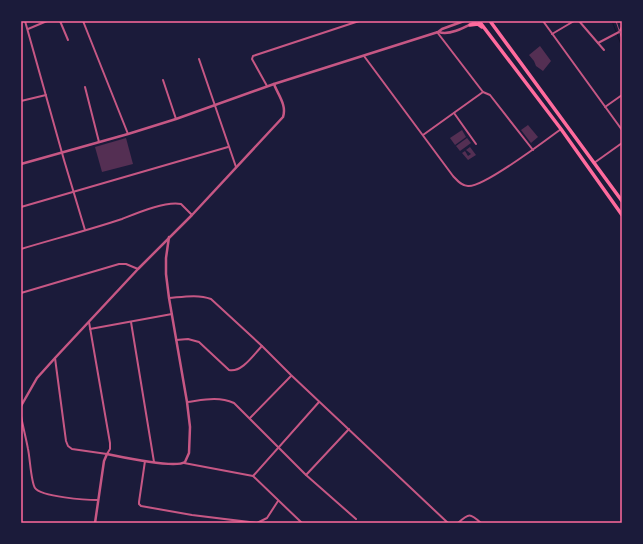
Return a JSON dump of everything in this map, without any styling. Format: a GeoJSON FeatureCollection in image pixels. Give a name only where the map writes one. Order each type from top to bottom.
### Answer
{"type":"FeatureCollection","features":[{"type":"Feature","properties":{"kind":"highway"},"geometry":{"type":"LineString","coordinates":[[478,21],[561,129],[622,215]]}},
{"type":"Feature","properties":{"kind":"highway"},"geometry":{"type":"LineString","coordinates":[[490,21],[622,201]]}},
{"type":"Feature","properties":{"kind":"highway"},"geometry":{"type":"LineString","coordinates":[[470,25],[478,24],[483,27]]}},
{"type":"Feature","properties":{"kind":"street"},"geometry":{"type":"LineString","coordinates":[[25,21],[85,230]]}},
{"type":"Feature","properties":{"kind":"street"},"geometry":{"type":"LineString","coordinates":[[28,29],[47,21]]}},
{"type":"Feature","properties":{"kind":"street"},"geometry":{"type":"LineString","coordinates":[[60,21],[68,40]]}},
{"type":"Feature","properties":{"kind":"street"},"geometry":{"type":"LineString","coordinates":[[83,21],[128,134]]}},
{"type":"Feature","properties":{"kind":"street"},"geometry":{"type":"LineString","coordinates":[[267,86],[252,59],[253,56],[359,21]]}},
{"type":"Feature","properties":{"kind":"street"},"geometry":{"type":"LineString","coordinates":[[21,164],[176,119],[267,86],[438,32],[442,29],[464,21]]}},
{"type":"Feature","properties":{"kind":"street"},"geometry":{"type":"LineString","coordinates":[[438,32],[450,32],[478,21]]}},
{"type":"Feature","properties":{"kind":"street"},"geometry":{"type":"LineString","coordinates":[[543,21],[622,130]]}},
{"type":"Feature","properties":{"kind":"street"},"geometry":{"type":"LineString","coordinates":[[552,34],[574,21]]}},
{"type":"Feature","properties":{"kind":"street"},"geometry":{"type":"LineString","coordinates":[[579,21],[604,50]]}},
{"type":"Feature","properties":{"kind":"street"},"geometry":{"type":"LineString","coordinates":[[598,43],[619,32],[622,26]]}},
{"type":"Feature","properties":{"kind":"street"},"geometry":{"type":"LineString","coordinates":[[438,32],[483,92],[490,95],[533,150]]}},
{"type":"Feature","properties":{"kind":"street"},"geometry":{"type":"LineString","coordinates":[[364,56],[453,176],[460,183],[467,186],[477,185],[533,150],[561,129]]}},
{"type":"Feature","properties":{"kind":"street"},"geometry":{"type":"LineString","coordinates":[[199,58],[236,167]]}},
{"type":"Feature","properties":{"kind":"street"},"geometry":{"type":"LineString","coordinates":[[164,80],[176,119]]}},
{"type":"Feature","properties":{"kind":"street"},"geometry":{"type":"LineString","coordinates":[[21,406],[37,378],[55,358],[169,236],[192,215],[283,117],[285,112],[284,107],[274,84]]}},
{"type":"Feature","properties":{"kind":"street"},"geometry":{"type":"LineString","coordinates":[[85,87],[99,142]]}},
{"type":"Feature","properties":{"kind":"street"},"geometry":{"type":"LineString","coordinates":[[423,135],[483,92]]}},
{"type":"Feature","properties":{"kind":"street"},"geometry":{"type":"LineString","coordinates":[[21,101],[46,94]]}},
{"type":"Feature","properties":{"kind":"street"},"geometry":{"type":"LineString","coordinates":[[605,107],[622,95]]}},
{"type":"Feature","properties":{"kind":"street"},"geometry":{"type":"LineString","coordinates":[[454,113],[476,144]]}},
{"type":"Feature","properties":{"kind":"street"},"geometry":{"type":"LineString","coordinates":[[594,163],[622,143]]}},
{"type":"Feature","properties":{"kind":"street"},"geometry":{"type":"LineString","coordinates":[[21,207],[228,147]]}},
{"type":"Feature","properties":{"kind":"street"},"geometry":{"type":"LineString","coordinates":[[21,249],[139,212],[171,204],[181,204],[192,215]]}},
{"type":"Feature","properties":{"kind":"street"},"geometry":{"type":"LineString","coordinates":[[169,236],[166,258],[169,298],[187,402],[190,445],[188,457],[184,463]]}},
{"type":"Feature","properties":{"kind":"street"},"geometry":{"type":"LineString","coordinates":[[21,293],[119,264],[126,264],[138,269]]}},
{"type":"Feature","properties":{"kind":"street"},"geometry":{"type":"LineString","coordinates":[[169,298],[198,296],[211,299],[448,523]]}},
{"type":"Feature","properties":{"kind":"street"},"geometry":{"type":"LineString","coordinates":[[90,329],[172,314]]}},
{"type":"Feature","properties":{"kind":"street"},"geometry":{"type":"LineString","coordinates":[[89,322],[110,443],[110,449],[104,462],[95,523]]}},
{"type":"Feature","properties":{"kind":"street"},"geometry":{"type":"LineString","coordinates":[[131,322],[154,462]]}},
{"type":"Feature","properties":{"kind":"street"},"geometry":{"type":"LineString","coordinates":[[176,340],[188,339],[199,342],[229,370],[234,371],[240,368],[262,346]]}},
{"type":"Feature","properties":{"kind":"street"},"geometry":{"type":"LineString","coordinates":[[55,358],[66,441],[68,446],[72,449],[145,461],[179,464],[184,463],[253,476],[302,523]]}},
{"type":"Feature","properties":{"kind":"street"},"geometry":{"type":"LineString","coordinates":[[250,418],[291,375]]}},
{"type":"Feature","properties":{"kind":"street"},"geometry":{"type":"LineString","coordinates":[[187,402],[218,398],[234,403],[306,475],[356,519]]}},
{"type":"Feature","properties":{"kind":"street"},"geometry":{"type":"LineString","coordinates":[[253,476],[278,446],[319,402]]}},
{"type":"Feature","properties":{"kind":"street"},"geometry":{"type":"LineString","coordinates":[[21,416],[35,489],[42,493],[98,500]]}},
{"type":"Feature","properties":{"kind":"street"},"geometry":{"type":"LineString","coordinates":[[306,475],[349,429]]}},
{"type":"Feature","properties":{"kind":"street"},"geometry":{"type":"LineString","coordinates":[[145,461],[139,502],[141,506],[151,509],[257,523],[267,518],[278,501]]}},
{"type":"Feature","properties":{"kind":"street"},"geometry":{"type":"LineString","coordinates":[[458,523],[466,516],[472,515],[481,523]]}},
{"type":"Feature","properties":{"kind":"building"},"geometry":{"type":"Polygon","coordinates":[[[540,46],[551,61],[543,71],[536,66],[529,55],[540,46]]]}},
{"type":"Feature","properties":{"kind":"building"},"geometry":{"type":"Polygon","coordinates":[[[528,125],[538,137],[531,143],[521,130],[528,125]]]}},
{"type":"Feature","properties":{"kind":"building"},"geometry":{"type":"Polygon","coordinates":[[[462,130],[466,137],[455,145],[450,138],[462,130]]]}},
{"type":"Feature","properties":{"kind":"building"},"geometry":{"type":"Polygon","coordinates":[[[126,138],[133,164],[102,172],[95,147],[126,138]]]}},
{"type":"Feature","properties":{"kind":"building"},"geometry":{"type":"Polygon","coordinates":[[[467,138],[471,143],[460,151],[456,146],[467,138]]]}},
{"type":"Feature","properties":{"kind":"building"},"geometry":{"type":"Polygon","coordinates":[[[470,147],[476,155],[468,160],[462,153],[465,151],[468,156],[471,154],[466,150],[470,147]]]}},
{"type":"Feature","properties":{"kind":"waterway"},"geometry":{"type":"LineString","coordinates":[[612,21],[622,47]]}},
{"type":"Feature","properties":{"kind":"railway"},"geometry":{"type":"LineString","coordinates":[[616,21],[622,39]]}}]}
